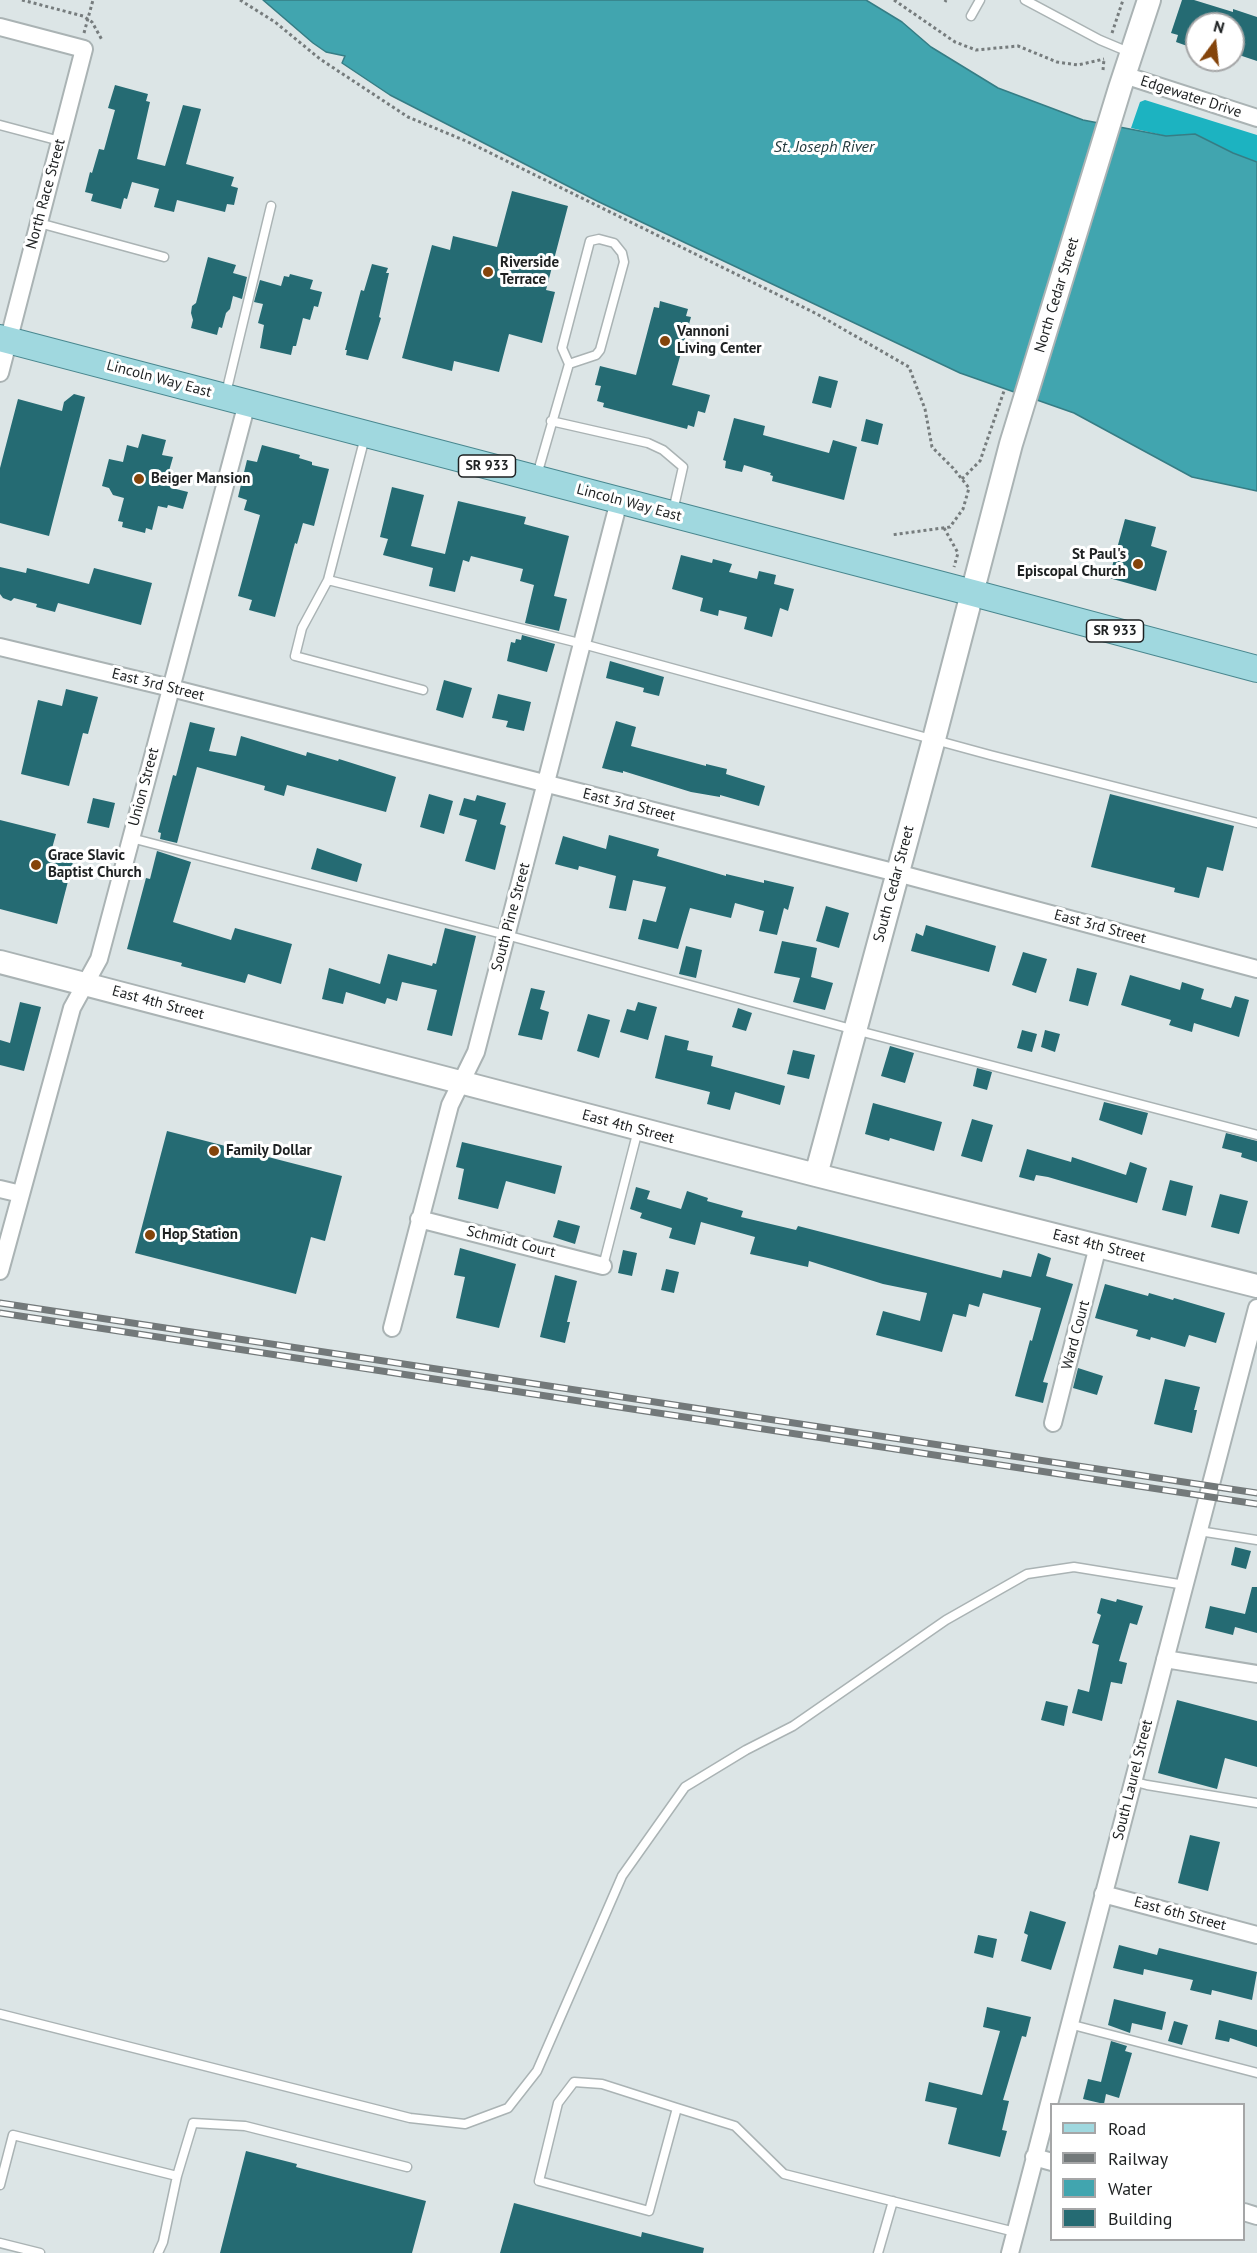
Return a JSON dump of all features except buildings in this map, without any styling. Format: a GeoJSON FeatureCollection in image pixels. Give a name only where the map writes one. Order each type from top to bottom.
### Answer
{"type":"FeatureCollection","features":[{"type":"Feature","properties":{"kind":"main road","name":"Lincoln Way East"},"geometry":{"type":"LineString","coordinates":[[4,339],[949,586],[1257,669]]}},
{"type":"Feature","properties":{"kind":"street","name":"North Cedar Street"},"geometry":{"type":"LineString","coordinates":[[974,593],[1011,444],[1149,0]]}},
{"type":"Feature","properties":{"kind":"street"},"geometry":{"type":"LineString","coordinates":[[0,27],[82,48]]}},
{"type":"Feature","properties":{"kind":"street","name":"North Race Street"},"geometry":{"type":"LineString","coordinates":[[0,374],[4,339],[39,223],[82,48]]}},
{"type":"Feature","properties":{"kind":"street","name":"Edgewater Drive"},"geometry":{"type":"LineString","coordinates":[[1122,82],[1257,118]]}},
{"type":"Feature","properties":{"kind":"street","name":"Union Street"},"geometry":{"type":"LineString","coordinates":[[0,1271],[72,1008],[99,959],[171,687],[236,400]]}},
{"type":"Feature","properties":{"kind":"street","name":"South Pine Street"},"geometry":{"type":"LineString","coordinates":[[392,1328],[450,1105],[476,1052],[584,644],[619,501]]}},
{"type":"Feature","properties":{"kind":"street","name":"South Cedar Street"},"geometry":{"type":"LineString","coordinates":[[816,1175],[974,593]]}},
{"type":"Feature","properties":{"kind":"street","name":"East 3rd Street"},"geometry":{"type":"LineString","coordinates":[[0,647],[171,687],[897,873],[1257,969]]}},
{"type":"Feature","properties":{"kind":"street","name":"East 4th Street"},"geometry":{"type":"LineString","coordinates":[[0,962],[816,1175],[1257,1286]]}},
{"type":"Feature","properties":{"kind":"street"},"geometry":{"type":"LineString","coordinates":[[0,1189],[21,1194]]}},
{"type":"Feature","properties":{"kind":"street","name":"Schmidt Court"},"geometry":{"type":"LineString","coordinates":[[419,1219],[603,1266]]}},
{"type":"Feature","properties":{"kind":"street","name":"Ward Court"},"geometry":{"type":"LineString","coordinates":[[1053,1423],[1098,1246]]}},
{"type":"Feature","properties":{"kind":"street","name":"South Laurel Street"},"geometry":{"type":"LineString","coordinates":[[1010,2253],[1257,1308]]}},
{"type":"Feature","properties":{"kind":"street"},"geometry":{"type":"LineString","coordinates":[[1165,1659],[1257,1674]]}},
{"type":"Feature","properties":{"kind":"street","name":"East 6th Street"},"geometry":{"type":"LineString","coordinates":[[1104,1894],[1257,1935]]}},
{"type":"Feature","properties":{"kind":"street"},"geometry":{"type":"LineString","coordinates":[[1034,2157],[1050,2161]]}},
{"type":"Feature","properties":{"kind":"lane"},"geometry":{"type":"LineString","coordinates":[[971,16],[980,0]]}},
{"type":"Feature","properties":{"kind":"lane"},"geometry":{"type":"LineString","coordinates":[[1025,0],[1100,40],[1131,53]]}},
{"type":"Feature","properties":{"kind":"lane"},"geometry":{"type":"LineString","coordinates":[[0,125],[60,141]]}},
{"type":"Feature","properties":{"kind":"lane"},"geometry":{"type":"LineString","coordinates":[[236,400],[272,206]]}},
{"type":"Feature","properties":{"kind":"lane"},"geometry":{"type":"LineString","coordinates":[[39,223],[164,257]]}},
{"type":"Feature","properties":{"kind":"lane"},"geometry":{"type":"LineString","coordinates":[[536,478],[569,364],[562,348],[590,241],[599,238],[614,243],[622,253],[624,262],[600,350],[596,355],[569,364]]}},
{"type":"Feature","properties":{"kind":"lane"},"geometry":{"type":"LineString","coordinates":[[551,422],[648,443],[663,450],[683,467],[672,514]]}},
{"type":"Feature","properties":{"kind":"lane"},"geometry":{"type":"LineString","coordinates":[[366,434],[328,580],[302,628],[294,656],[423,690]]}},
{"type":"Feature","properties":{"kind":"lane"},"geometry":{"type":"LineString","coordinates":[[328,580],[584,644],[934,739],[1257,823]]}},
{"type":"Feature","properties":{"kind":"lane"},"geometry":{"type":"LineString","coordinates":[[131,838],[506,934],[855,1030],[1257,1135]]}},
{"type":"Feature","properties":{"kind":"lane"},"geometry":{"type":"LineString","coordinates":[[603,1266],[638,1129]]}},
{"type":"Feature","properties":{"kind":"lane"},"geometry":{"type":"LineString","coordinates":[[1199,1531],[1257,1540]]}},
{"type":"Feature","properties":{"kind":"lane"},"geometry":{"type":"LineString","coordinates":[[0,2014],[410,2118],[465,2124],[508,2108],[537,2071],[622,1876],[686,1786],[746,1750],[793,1726],[946,1620],[1027,1574],[1074,1567],[1185,1585]]}},
{"type":"Feature","properties":{"kind":"lane"},"geometry":{"type":"LineString","coordinates":[[1132,1781],[1257,1803]]}},
{"type":"Feature","properties":{"kind":"lane"},"geometry":{"type":"LineString","coordinates":[[1070,2024],[1257,2073]]}},
{"type":"Feature","properties":{"kind":"lane"},"geometry":{"type":"LineString","coordinates":[[677,2108],[649,2211],[538,2181],[558,2103],[574,2082],[602,2084],[735,2126],[784,2174],[1015,2232]]}},
{"type":"Feature","properties":{"kind":"lane"},"geometry":{"type":"LineString","coordinates":[[158,2253],[163,2242],[177,2176],[193,2123],[245,2126],[407,2167]]}},
{"type":"Feature","properties":{"kind":"lane"},"geometry":{"type":"LineString","coordinates":[[0,2185],[14,2135],[177,2176]]}},
{"type":"Feature","properties":{"kind":"lane"},"geometry":{"type":"LineString","coordinates":[[878,2253],[893,2201]]}},
{"type":"Feature","properties":{"kind":"lane"},"geometry":{"type":"LineString","coordinates":[[0,2243],[40,2253]]}},
{"type":"Feature","properties":{"kind":"path"},"geometry":{"type":"LineString","coordinates":[[22,0],[83,16],[98,30],[102,40]]}},
{"type":"Feature","properties":{"kind":"path"},"geometry":{"type":"LineString","coordinates":[[82,48],[93,0]]}},
{"type":"Feature","properties":{"kind":"path"},"geometry":{"type":"LineString","coordinates":[[240,0],[275,22],[320,59],[408,117],[466,141],[817,314],[909,367],[925,409],[933,447],[969,488],[963,508],[950,527],[891,535]]}},
{"type":"Feature","properties":{"kind":"path"},"geometry":{"type":"LineString","coordinates":[[894,0],[955,42],[976,50],[1018,46],[1057,62],[1078,65],[1104,60]]}},
{"type":"Feature","properties":{"kind":"path"},"geometry":{"type":"LineString","coordinates":[[1112,34],[1123,0]]}},
{"type":"Feature","properties":{"kind":"path"},"geometry":{"type":"LineString","coordinates":[[962,479],[980,460],[989,433]]}},
{"type":"Feature","properties":{"kind":"path"},"geometry":{"type":"LineString","coordinates":[[944,528],[958,553],[949,586]]}},
{"type":"Feature","properties":{"kind":"shaded area"},"geometry":{"type":"Polygon","coordinates":[[[1145,100],[1257,135],[1257,162],[1195,134],[1166,136],[1131,128],[1140,102],[1145,100]]]}},
{"type":"Feature","properties":{"kind":"water","name":"St. Joseph River"},"geometry":{"type":"Polygon","coordinates":[[[263,0],[866,0],[902,22],[931,47],[998,88],[1083,120],[1166,136],[1195,134],[1257,162],[1257,491],[1192,477],[1074,413],[960,373],[597,201],[390,95],[342,63],[345,56],[326,52],[313,43],[263,0]]]}},
{"type":"Feature","properties":{"kind":"railway"},"geometry":{"type":"LineString","coordinates":[[0,1303],[1257,1493]]}},
{"type":"Feature","properties":{"kind":"railway"},"geometry":{"type":"LineString","coordinates":[[0,1313],[1257,1504]]}},
{"type":"Feature","properties":{"kind":"place","name":"Riverside Terrace"},"geometry":{"type":"Point","coordinates":[488,272]}},
{"type":"Feature","properties":{"kind":"place","name":"Vannoni Living Center"},"geometry":{"type":"Point","coordinates":[665,341]}},
{"type":"Feature","properties":{"kind":"place","name":"Beiger Mansion"},"geometry":{"type":"Point","coordinates":[139,479]}},
{"type":"Feature","properties":{"kind":"place","name":"St Paul's Episcopal Church"},"geometry":{"type":"Point","coordinates":[1138,564]}},
{"type":"Feature","properties":{"kind":"place","name":"Grace Slavic Baptist Church"},"geometry":{"type":"Point","coordinates":[36,865]}},
{"type":"Feature","properties":{"kind":"place","name":"Family Dollar"},"geometry":{"type":"Point","coordinates":[214,1151]}},
{"type":"Feature","properties":{"kind":"place","name":"Hop Station"},"geometry":{"type":"Point","coordinates":[150,1235]}}]}
